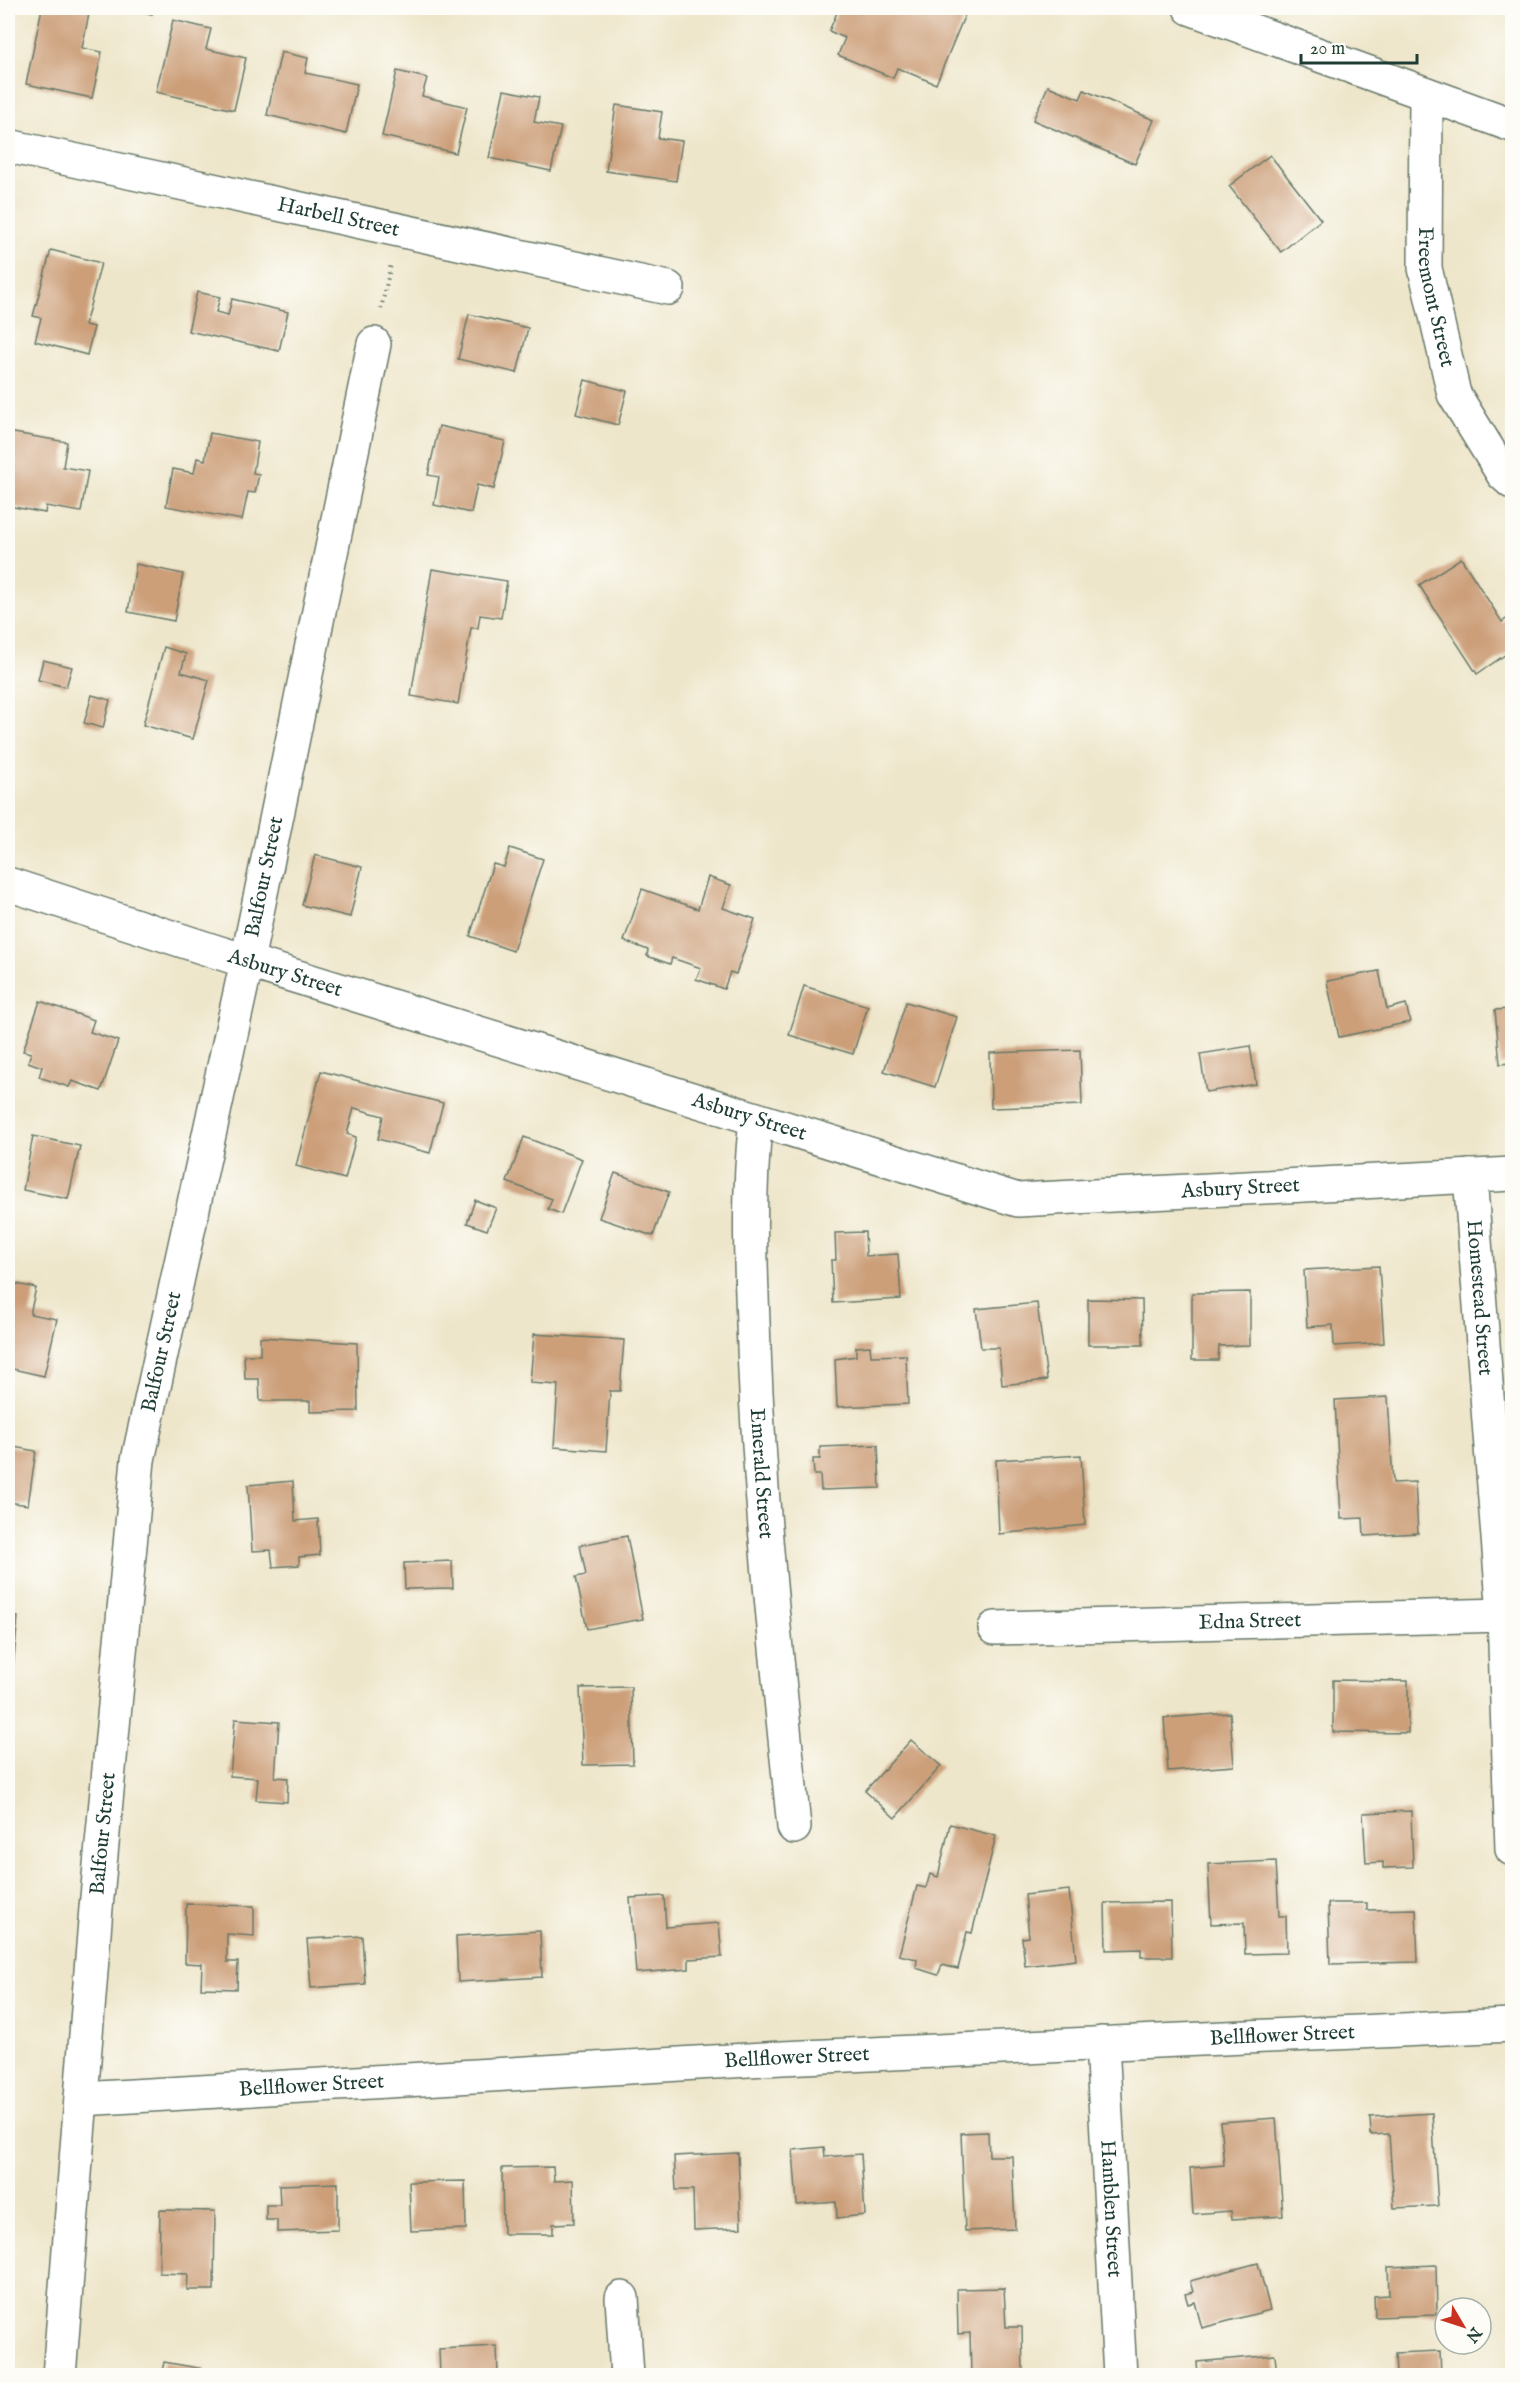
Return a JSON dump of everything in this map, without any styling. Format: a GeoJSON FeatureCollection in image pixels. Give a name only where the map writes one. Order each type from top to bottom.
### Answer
{"type":"FeatureCollection","features":[{"type":"Feature","properties":{"kind":"street"},"geometry":{"type":"LineString","coordinates":[[1190,8],[1512,125]]}},
{"type":"Feature","properties":{"kind":"street","name":"Freemont Street"},"geometry":{"type":"LineString","coordinates":[[1426,94],[1425,267],[1454,394],[1503,474],[1512,482]]}},
{"type":"Feature","properties":{"kind":"street","name":"Harbell Street"},"geometry":{"type":"LineString","coordinates":[[8,146],[668,288]]}},
{"type":"Feature","properties":{"kind":"street","name":"Balfour Street"},"geometry":{"type":"LineString","coordinates":[[59,2376],[120,1628],[138,1460],[247,961],[374,344]]}},
{"type":"Feature","properties":{"kind":"street","name":"Asbury Street"},"geometry":{"type":"LineString","coordinates":[[8,884],[247,961],[1018,1200],[1512,1174]]}},
{"type":"Feature","properties":{"kind":"street","name":"Emerald Street"},"geometry":{"type":"LineString","coordinates":[[756,1120],[752,1156],[750,1236],[757,1429],[794,1827]]}},
{"type":"Feature","properties":{"kind":"street","name":"Homestead Street"},"geometry":{"type":"LineString","coordinates":[[1470,1176],[1504,1615],[1512,1849]]}},
{"type":"Feature","properties":{"kind":"street","name":"Edna Street"},"geometry":{"type":"LineString","coordinates":[[995,1628],[1504,1615]]}},
{"type":"Feature","properties":{"kind":"street","name":"Bellflower Street"},"geometry":{"type":"LineString","coordinates":[[81,2099],[782,2058],[1512,2025]]}},
{"type":"Feature","properties":{"kind":"street","name":"Hamblen Street"},"geometry":{"type":"LineString","coordinates":[[1102,2043],[1120,2376]]}},
{"type":"Feature","properties":{"kind":"street"},"geometry":{"type":"LineString","coordinates":[[622,2298],[627,2376]]}},
{"type":"Feature","properties":{"kind":"path"},"geometry":{"type":"LineString","coordinates":[[374,344],[398,231]]}},
{"type":"Feature","properties":{"kind":"building"},"geometry":{"type":"Polygon","coordinates":[[[42,8],[90,9],[82,48],[102,52],[92,98],[26,84],[42,8]]]}},
{"type":"Feature","properties":{"kind":"building"},"geometry":{"type":"Polygon","coordinates":[[[128,8],[154,8],[152,14],[128,8]]]}},
{"type":"Feature","properties":{"kind":"building"},"geometry":{"type":"Polygon","coordinates":[[[839,8],[903,8],[926,17],[930,8],[954,8],[966,12],[936,84],[897,68],[893,78],[838,55],[845,38],[829,31],[839,8]]]}},
{"type":"Feature","properties":{"kind":"building"},"geometry":{"type":"Polygon","coordinates":[[[173,20],[211,29],[206,49],[246,58],[234,110],[156,92],[173,20]]]}},
{"type":"Feature","properties":{"kind":"building"},"geometry":{"type":"Polygon","coordinates":[[[281,52],[308,58],[305,73],[357,84],[346,134],[267,115],[281,52]]]}},
{"type":"Feature","properties":{"kind":"building"},"geometry":{"type":"Polygon","coordinates":[[[397,71],[427,78],[422,96],[467,107],[456,153],[382,136],[397,71]]]}},
{"type":"Feature","properties":{"kind":"building"},"geometry":{"type":"Polygon","coordinates":[[[1048,86],[1080,99],[1084,90],[1154,120],[1135,164],[1033,120],[1048,86]]]}},
{"type":"Feature","properties":{"kind":"building"},"geometry":{"type":"Polygon","coordinates":[[[504,90],[539,97],[534,122],[561,127],[551,171],[489,158],[504,90]]]}},
{"type":"Feature","properties":{"kind":"building"},"geometry":{"type":"Polygon","coordinates":[[[616,105],[662,112],[658,138],[682,141],[676,181],[606,171],[616,105]]]}},
{"type":"Feature","properties":{"kind":"building"},"geometry":{"type":"Polygon","coordinates":[[[1270,155],[1321,220],[1281,252],[1229,186],[1270,155]]]}},
{"type":"Feature","properties":{"kind":"building"},"geometry":{"type":"Polygon","coordinates":[[[51,250],[101,263],[85,325],[94,327],[87,355],[35,341],[41,318],[33,316],[51,250]]]}},
{"type":"Feature","properties":{"kind":"building"},"geometry":{"type":"Polygon","coordinates":[[[197,292],[220,297],[216,312],[228,315],[232,299],[288,312],[279,351],[188,331],[197,292]]]}},
{"type":"Feature","properties":{"kind":"building"},"geometry":{"type":"Polygon","coordinates":[[[469,314],[528,328],[517,373],[458,359],[469,314]]]}},
{"type":"Feature","properties":{"kind":"building"},"geometry":{"type":"Polygon","coordinates":[[[585,380],[627,391],[618,425],[576,414],[585,380]]]}},
{"type":"Feature","properties":{"kind":"building"},"geometry":{"type":"Polygon","coordinates":[[[439,426],[505,441],[494,489],[477,485],[471,513],[434,505],[439,477],[428,475],[439,426]]]}},
{"type":"Feature","properties":{"kind":"building"},"geometry":{"type":"Polygon","coordinates":[[[8,432],[67,442],[63,467],[88,471],[81,512],[46,506],[45,513],[8,506],[8,432]]]}},
{"type":"Feature","properties":{"kind":"building"},"geometry":{"type":"Polygon","coordinates":[[[210,433],[258,442],[253,473],[259,474],[255,493],[248,492],[242,520],[166,506],[173,469],[194,473],[197,458],[205,460],[210,433]]]}},
{"type":"Feature","properties":{"kind":"building"},"geometry":{"type":"Polygon","coordinates":[[[1461,558],[1502,622],[1512,615],[1512,650],[1477,674],[1419,585],[1461,558]]]}},
{"type":"Feature","properties":{"kind":"building"},"geometry":{"type":"Polygon","coordinates":[[[136,564],[183,574],[174,621],[128,612],[136,564]]]}},
{"type":"Feature","properties":{"kind":"building"},"geometry":{"type":"Polygon","coordinates":[[[432,569],[507,581],[501,618],[480,615],[478,628],[471,628],[458,704],[411,696],[432,569]]]}},
{"type":"Feature","properties":{"kind":"building"},"geometry":{"type":"Polygon","coordinates":[[[164,647],[186,654],[181,672],[209,680],[193,739],[143,725],[164,647]]]}},
{"type":"Feature","properties":{"kind":"building"},"geometry":{"type":"Polygon","coordinates":[[[43,660],[72,667],[66,687],[38,680],[43,660]]]}},
{"type":"Feature","properties":{"kind":"building"},"geometry":{"type":"Polygon","coordinates":[[[92,695],[110,700],[103,728],[84,723],[92,695]]]}},
{"type":"Feature","properties":{"kind":"building"},"geometry":{"type":"Polygon","coordinates":[[[510,848],[543,859],[513,951],[470,936],[493,864],[504,867],[510,848]]]}},
{"type":"Feature","properties":{"kind":"building"},"geometry":{"type":"Polygon","coordinates":[[[315,855],[362,867],[350,917],[302,905],[315,855]]]}},
{"type":"Feature","properties":{"kind":"building"},"geometry":{"type":"Polygon","coordinates":[[[708,877],[731,885],[723,908],[755,919],[736,974],[730,972],[724,989],[696,979],[701,968],[672,958],[670,964],[647,956],[648,950],[624,941],[642,889],[698,909],[708,877]]]}},
{"type":"Feature","properties":{"kind":"building"},"geometry":{"type":"Polygon","coordinates":[[[1379,971],[1387,1009],[1406,1004],[1410,1022],[1339,1037],[1327,981],[1379,971]]]}},
{"type":"Feature","properties":{"kind":"building"},"geometry":{"type":"Polygon","coordinates":[[[804,986],[868,1006],[853,1054],[789,1035],[804,986]]]}},
{"type":"Feature","properties":{"kind":"building"},"geometry":{"type":"Polygon","coordinates":[[[40,1001],[94,1020],[90,1032],[118,1041],[101,1091],[72,1081],[69,1087],[39,1077],[42,1067],[28,1062],[31,1053],[23,1051],[40,1001]]]}},
{"type":"Feature","properties":{"kind":"building"},"geometry":{"type":"Polygon","coordinates":[[[906,1002],[957,1017],[935,1087],[884,1071],[906,1002]]]}},
{"type":"Feature","properties":{"kind":"building"},"geometry":{"type":"Polygon","coordinates":[[[1512,1009],[1512,1063],[1500,1064],[1495,1010],[1512,1009]]]}},
{"type":"Feature","properties":{"kind":"building"},"geometry":{"type":"Polygon","coordinates":[[[1250,1046],[1256,1084],[1206,1092],[1200,1054],[1250,1046]]]}},
{"type":"Feature","properties":{"kind":"building"},"geometry":{"type":"Polygon","coordinates":[[[1080,1050],[1082,1105],[991,1108],[990,1053],[1080,1050]]]}},
{"type":"Feature","properties":{"kind":"building"},"geometry":{"type":"Polygon","coordinates":[[[321,1071],[443,1103],[430,1153],[378,1139],[383,1116],[354,1108],[347,1134],[356,1137],[345,1179],[296,1166],[321,1071]]]}},
{"type":"Feature","properties":{"kind":"building"},"geometry":{"type":"Polygon","coordinates":[[[33,1136],[80,1146],[68,1199],[23,1190],[33,1136]]]}},
{"type":"Feature","properties":{"kind":"building"},"geometry":{"type":"Polygon","coordinates":[[[524,1137],[582,1159],[561,1214],[548,1209],[552,1199],[507,1182],[524,1137]]]}},
{"type":"Feature","properties":{"kind":"building"},"geometry":{"type":"Polygon","coordinates":[[[615,1173],[669,1192],[653,1236],[599,1218],[615,1173]]]}},
{"type":"Feature","properties":{"kind":"building"},"geometry":{"type":"Polygon","coordinates":[[[475,1200],[496,1208],[487,1230],[467,1223],[475,1200]]]}},
{"type":"Feature","properties":{"kind":"building"},"geometry":{"type":"Polygon","coordinates":[[[865,1232],[866,1256],[898,1254],[901,1299],[833,1303],[831,1260],[836,1260],[835,1233],[865,1232]]]}},
{"type":"Feature","properties":{"kind":"building"},"geometry":{"type":"Polygon","coordinates":[[[1379,1266],[1384,1343],[1334,1346],[1333,1325],[1307,1327],[1304,1270],[1379,1266]]]}},
{"type":"Feature","properties":{"kind":"building"},"geometry":{"type":"Polygon","coordinates":[[[8,1282],[36,1288],[30,1314],[57,1319],[44,1376],[8,1368],[8,1282]]]}},
{"type":"Feature","properties":{"kind":"building"},"geometry":{"type":"Polygon","coordinates":[[[1250,1292],[1250,1345],[1219,1346],[1218,1360],[1192,1360],[1192,1293],[1250,1292]]]}},
{"type":"Feature","properties":{"kind":"building"},"geometry":{"type":"Polygon","coordinates":[[[1088,1299],[1142,1300],[1143,1345],[1088,1345],[1088,1299]]]}},
{"type":"Feature","properties":{"kind":"building"},"geometry":{"type":"Polygon","coordinates":[[[1037,1303],[1047,1380],[1002,1385],[999,1348],[981,1348],[976,1309],[1037,1303]]]}},
{"type":"Feature","properties":{"kind":"building"},"geometry":{"type":"Polygon","coordinates":[[[534,1334],[624,1340],[620,1391],[610,1391],[606,1451],[554,1447],[558,1385],[530,1383],[534,1334]]]}},
{"type":"Feature","properties":{"kind":"building"},"geometry":{"type":"Polygon","coordinates":[[[260,1337],[357,1343],[358,1411],[310,1412],[310,1401],[260,1401],[259,1379],[245,1379],[244,1355],[260,1355],[260,1337]]]}},
{"type":"Feature","properties":{"kind":"building"},"geometry":{"type":"Polygon","coordinates":[[[870,1346],[871,1356],[906,1355],[908,1404],[837,1407],[835,1359],[856,1356],[856,1347],[870,1346]]]}},
{"type":"Feature","properties":{"kind":"building"},"geometry":{"type":"Polygon","coordinates":[[[1388,1397],[1393,1483],[1415,1482],[1418,1533],[1364,1536],[1363,1518],[1341,1519],[1335,1400],[1388,1397]]]}},
{"type":"Feature","properties":{"kind":"building"},"geometry":{"type":"Polygon","coordinates":[[[878,1445],[880,1488],[821,1490],[820,1475],[814,1475],[813,1459],[820,1459],[820,1447],[878,1445]]]}},
{"type":"Feature","properties":{"kind":"building"},"geometry":{"type":"Polygon","coordinates":[[[8,1446],[36,1451],[28,1505],[8,1502],[8,1446]]]}},
{"type":"Feature","properties":{"kind":"building"},"geometry":{"type":"Polygon","coordinates":[[[1081,1455],[1085,1525],[999,1534],[996,1460],[1081,1455]]]}},
{"type":"Feature","properties":{"kind":"building"},"geometry":{"type":"Polygon","coordinates":[[[293,1481],[295,1521],[318,1519],[320,1555],[299,1557],[299,1565],[273,1567],[271,1550],[252,1551],[248,1485],[293,1481]]]}},
{"type":"Feature","properties":{"kind":"building"},"geometry":{"type":"Polygon","coordinates":[[[627,1536],[643,1619],[587,1629],[576,1577],[586,1575],[580,1545],[627,1536]]]}},
{"type":"Feature","properties":{"kind":"building"},"geometry":{"type":"Polygon","coordinates":[[[452,1561],[453,1588],[405,1589],[404,1563],[452,1561]]]}},
{"type":"Feature","properties":{"kind":"building"},"geometry":{"type":"Polygon","coordinates":[[[8,1616],[18,1617],[13,1668],[8,1668],[8,1616]]]}},
{"type":"Feature","properties":{"kind":"building"},"geometry":{"type":"Polygon","coordinates":[[[1333,1680],[1408,1681],[1408,1733],[1333,1732],[1333,1680]]]}},
{"type":"Feature","properties":{"kind":"building"},"geometry":{"type":"Polygon","coordinates":[[[631,1687],[633,1764],[583,1765],[580,1688],[631,1687]]]}},
{"type":"Feature","properties":{"kind":"building"},"geometry":{"type":"Polygon","coordinates":[[[1230,1713],[1234,1766],[1168,1771],[1164,1718],[1230,1713]]]}},
{"type":"Feature","properties":{"kind":"building"},"geometry":{"type":"Polygon","coordinates":[[[235,1719],[279,1722],[275,1777],[288,1778],[287,1802],[256,1800],[258,1778],[230,1776],[235,1719]]]}},
{"type":"Feature","properties":{"kind":"building"},"geometry":{"type":"Polygon","coordinates":[[[911,1740],[941,1766],[895,1818],[865,1791],[911,1740]]]}},
{"type":"Feature","properties":{"kind":"building"},"geometry":{"type":"Polygon","coordinates":[[[1411,1811],[1413,1867],[1383,1868],[1383,1862],[1366,1863],[1363,1813],[1411,1811]]]}},
{"type":"Feature","properties":{"kind":"building"},"geometry":{"type":"Polygon","coordinates":[[[950,1824],[996,1836],[972,1933],[967,1932],[958,1969],[942,1965],[938,1975],[916,1968],[917,1959],[899,1955],[917,1886],[926,1888],[930,1874],[938,1877],[950,1824]]]}},
{"type":"Feature","properties":{"kind":"building"},"geometry":{"type":"Polygon","coordinates":[[[1276,1861],[1279,1916],[1286,1916],[1287,1953],[1245,1954],[1244,1923],[1211,1924],[1208,1864],[1276,1861]]]}},
{"type":"Feature","properties":{"kind":"building"},"geometry":{"type":"Polygon","coordinates":[[[1069,1890],[1076,1960],[1025,1966],[1022,1938],[1029,1937],[1025,1895],[1069,1890]]]}},
{"type":"Feature","properties":{"kind":"building"},"geometry":{"type":"Polygon","coordinates":[[[664,1896],[666,1927],[719,1923],[722,1957],[689,1959],[689,1969],[636,1973],[630,1898],[664,1896]]]}},
{"type":"Feature","properties":{"kind":"building"},"geometry":{"type":"Polygon","coordinates":[[[1171,1902],[1172,1957],[1141,1957],[1141,1949],[1106,1950],[1105,1903],[1171,1902]]]}},
{"type":"Feature","properties":{"kind":"building"},"geometry":{"type":"Polygon","coordinates":[[[1328,1903],[1367,1903],[1367,1910],[1416,1909],[1418,1962],[1330,1964],[1328,1903]]]}},
{"type":"Feature","properties":{"kind":"building"},"geometry":{"type":"Polygon","coordinates":[[[186,1904],[254,1906],[254,1936],[227,1934],[227,1962],[238,1962],[237,1989],[201,1988],[202,1964],[185,1963],[186,1904]]]}},
{"type":"Feature","properties":{"kind":"building"},"geometry":{"type":"Polygon","coordinates":[[[540,1931],[542,1977],[458,1982],[456,1936],[540,1931]]]}},
{"type":"Feature","properties":{"kind":"building"},"geometry":{"type":"Polygon","coordinates":[[[362,1936],[365,1984],[311,1988],[307,1939],[362,1936]]]}},
{"type":"Feature","properties":{"kind":"building"},"geometry":{"type":"Polygon","coordinates":[[[1432,2113],[1438,2206],[1394,2208],[1389,2134],[1371,2135],[1370,2117],[1432,2113]]]}},
{"type":"Feature","properties":{"kind":"building"},"geometry":{"type":"Polygon","coordinates":[[[1276,2118],[1283,2216],[1232,2219],[1231,2211],[1193,2214],[1190,2168],[1224,2165],[1220,2122],[1276,2118]]]}},
{"type":"Feature","properties":{"kind":"building"},"geometry":{"type":"Polygon","coordinates":[[[988,2132],[989,2156],[1012,2156],[1015,2229],[965,2231],[961,2133],[988,2132]]]}},
{"type":"Feature","properties":{"kind":"building"},"geometry":{"type":"Polygon","coordinates":[[[824,2147],[825,2157],[861,2154],[865,2215],[837,2218],[836,2202],[797,2205],[793,2150],[824,2147]]]}},
{"type":"Feature","properties":{"kind":"building"},"geometry":{"type":"Polygon","coordinates":[[[738,2153],[741,2228],[694,2230],[693,2190],[676,2190],[674,2156],[738,2153]]]}},
{"type":"Feature","properties":{"kind":"building"},"geometry":{"type":"Polygon","coordinates":[[[553,2167],[554,2181],[573,2180],[574,2223],[553,2224],[553,2234],[503,2234],[502,2168],[553,2167]]]}},
{"type":"Feature","properties":{"kind":"building"},"geometry":{"type":"Polygon","coordinates":[[[465,2181],[466,2229],[411,2231],[409,2182],[465,2181]]]}},
{"type":"Feature","properties":{"kind":"building"},"geometry":{"type":"Polygon","coordinates":[[[338,2183],[338,2230],[277,2232],[277,2220],[266,2220],[266,2205],[280,2205],[279,2185],[338,2183]]]}},
{"type":"Feature","properties":{"kind":"building"},"geometry":{"type":"Polygon","coordinates":[[[160,2210],[215,2211],[214,2290],[187,2290],[188,2274],[159,2273],[160,2210]]]}},
{"type":"Feature","properties":{"kind":"building"},"geometry":{"type":"Polygon","coordinates":[[[1258,2263],[1270,2310],[1202,2328],[1195,2302],[1188,2304],[1185,2294],[1193,2292],[1190,2281],[1258,2263]]]}},
{"type":"Feature","properties":{"kind":"building"},"geometry":{"type":"Polygon","coordinates":[[[1436,2265],[1437,2296],[1433,2296],[1433,2315],[1375,2317],[1374,2296],[1389,2295],[1388,2267],[1436,2265]]]}},
{"type":"Feature","properties":{"kind":"building"},"geometry":{"type":"Polygon","coordinates":[[[1004,2288],[1006,2327],[1022,2327],[1023,2376],[971,2376],[970,2333],[958,2334],[957,2289],[1004,2288]]]}},
{"type":"Feature","properties":{"kind":"building"},"geometry":{"type":"Polygon","coordinates":[[[497,2346],[498,2376],[440,2376],[439,2349],[497,2346]]]}},
{"type":"Feature","properties":{"kind":"building"},"geometry":{"type":"Polygon","coordinates":[[[1433,2351],[1433,2356],[1440,2356],[1441,2376],[1396,2376],[1395,2353],[1433,2351]]]}},
{"type":"Feature","properties":{"kind":"building"},"geometry":{"type":"Polygon","coordinates":[[[1275,2355],[1277,2376],[1198,2376],[1197,2362],[1275,2355]]]}},
{"type":"Feature","properties":{"kind":"building"},"geometry":{"type":"Polygon","coordinates":[[[164,2362],[204,2369],[202,2376],[161,2376],[164,2362]]]}}]}
